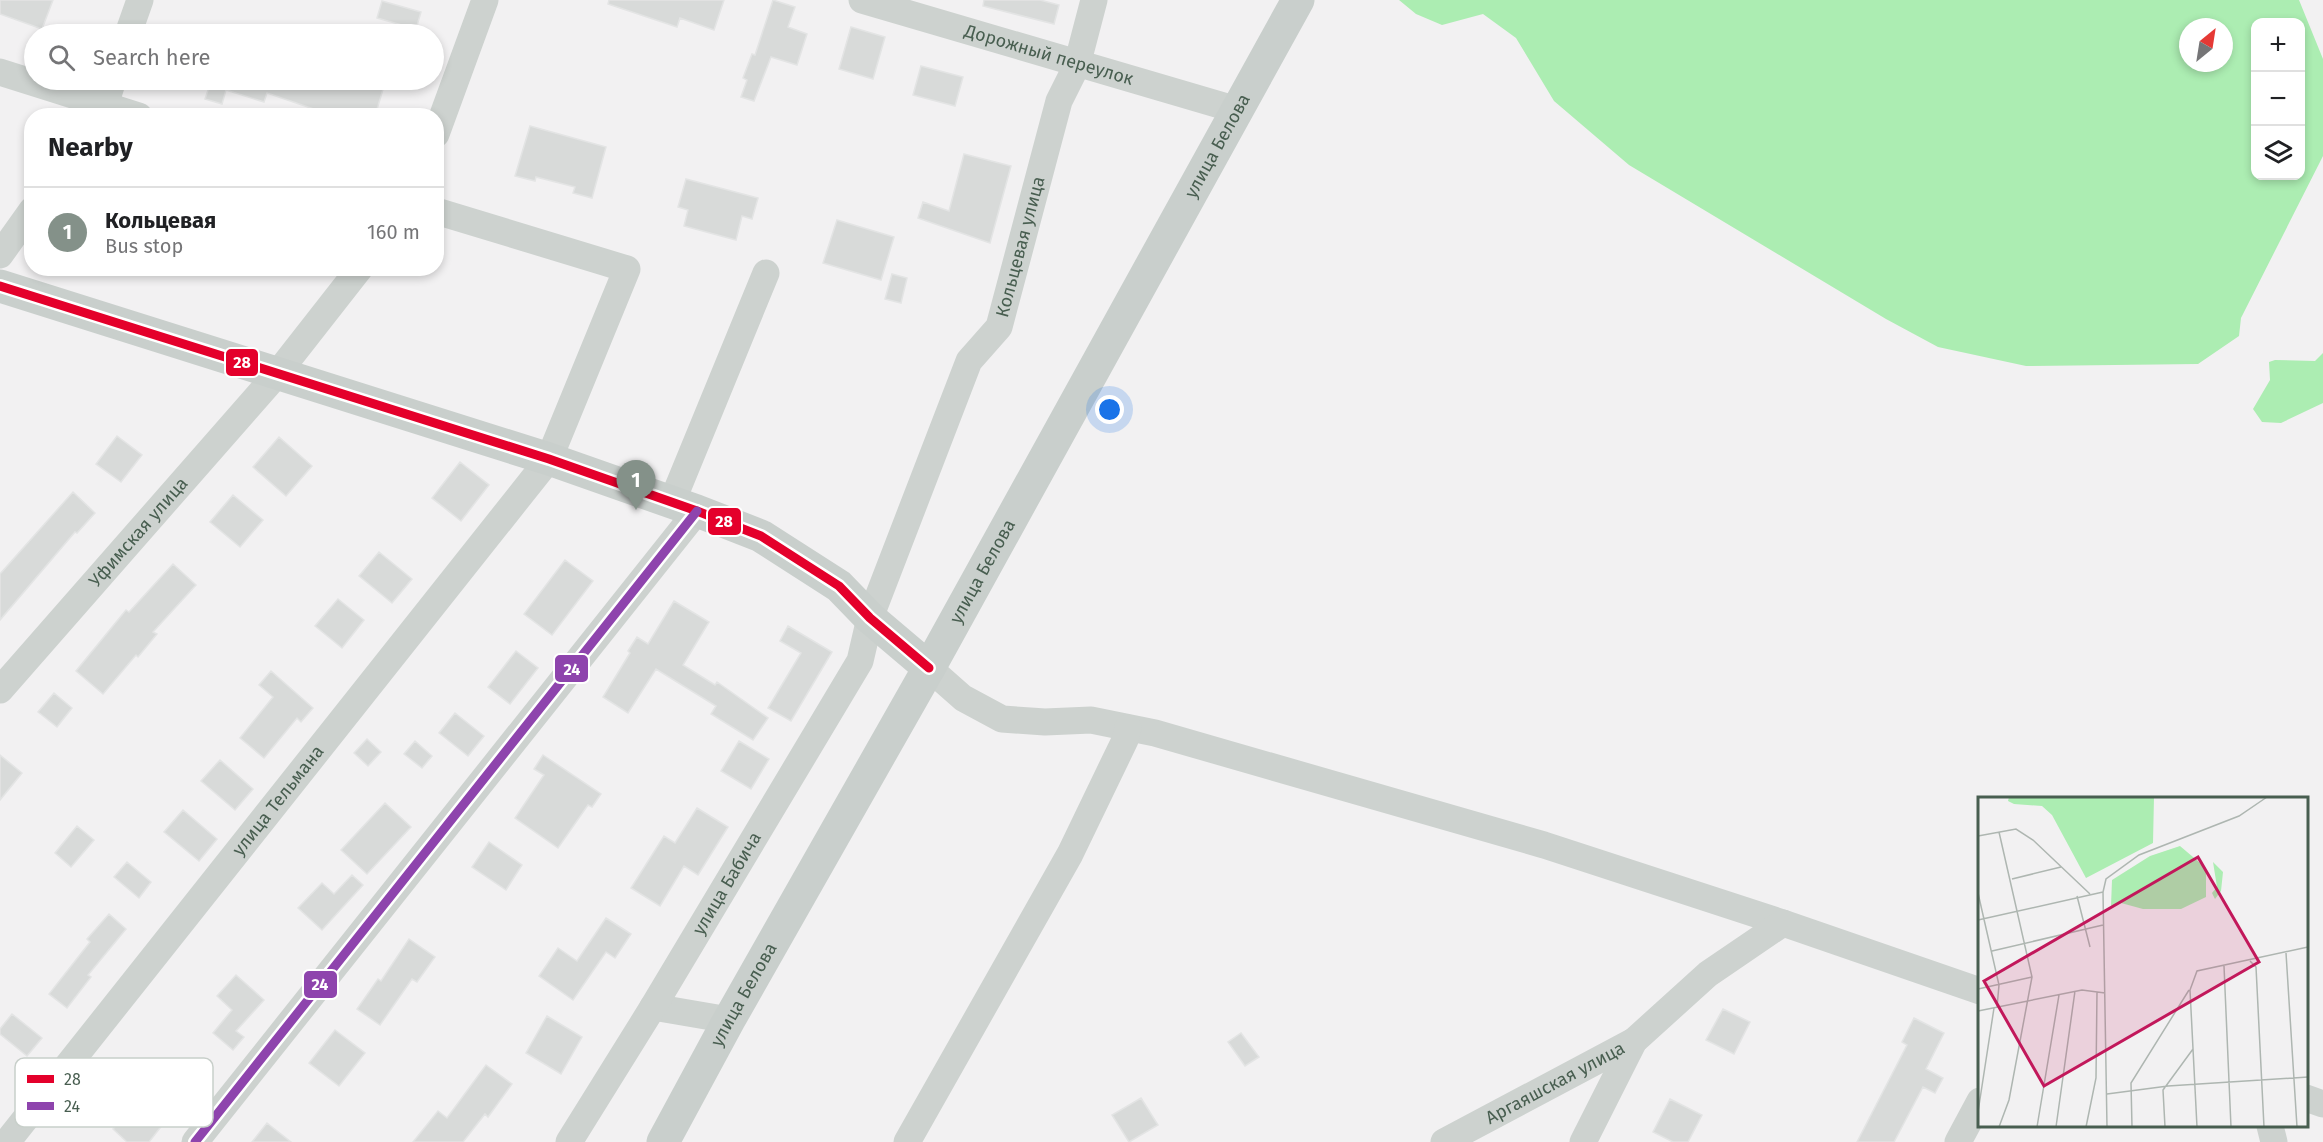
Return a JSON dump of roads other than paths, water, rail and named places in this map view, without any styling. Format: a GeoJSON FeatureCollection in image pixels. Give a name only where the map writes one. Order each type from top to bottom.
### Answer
{"type":"FeatureCollection","features":[{"type":"Feature","properties":{"kind":"main road","name":"улица Белова"},"geometry":{"type":"LineString","coordinates":[[663,1142],[729,1020],[929,668],[1298,0]]}},
{"type":"Feature","properties":{"kind":"main road"},"geometry":{"type":"LineString","coordinates":[[0,286],[549,459],[760,536],[838,586],[870,618],[929,668]]}},
{"type":"Feature","properties":{"kind":"street"},"geometry":{"type":"LineString","coordinates":[[132,24],[140,0]]}},
{"type":"Feature","properties":{"kind":"street"},"geometry":{"type":"LineString","coordinates":[[444,113],[485,0]]}},
{"type":"Feature","properties":{"kind":"street","name":"Дорожный переулок"},"geometry":{"type":"LineString","coordinates":[[862,0],[1077,65],[1237,110]]}},
{"type":"Feature","properties":{"kind":"street","name":"Кольцевая улица"},"geometry":{"type":"LineString","coordinates":[[870,618],[969,361],[999,327],[1059,101],[1077,65],[1094,0]]}},
{"type":"Feature","properties":{"kind":"street"},"geometry":{"type":"LineString","coordinates":[[0,72],[24,78]]}},
{"type":"Feature","properties":{"kind":"street"},"geometry":{"type":"LineString","coordinates":[[68,90],[105,100],[122,108]]}},
{"type":"Feature","properties":{"kind":"street","name":"улица Тельмана"},"geometry":{"type":"LineString","coordinates":[[74,1058],[549,459],[627,269],[444,212]]}},
{"type":"Feature","properties":{"kind":"street"},"geometry":{"type":"LineString","coordinates":[[0,255],[24,221]]}},
{"type":"Feature","properties":{"kind":"street"},"geometry":{"type":"LineString","coordinates":[[213,1119],[684,507],[766,273]]}},
{"type":"Feature","properties":{"kind":"street","name":"Уфимская улица"},"geometry":{"type":"LineString","coordinates":[[0,690],[277,374],[354,276]]}},
{"type":"Feature","properties":{"kind":"street","name":"улица Бабича"},"geometry":{"type":"LineString","coordinates":[[569,1142],[653,1007],[860,661],[870,618]]}},
{"type":"Feature","properties":{"kind":"street"},"geometry":{"type":"LineString","coordinates":[[929,668],[963,698],[1002,719],[1045,722],[1092,720],[1155,733],[1544,846],[1784,923],[1978,990]]}},
{"type":"Feature","properties":{"kind":"street"},"geometry":{"type":"LineString","coordinates":[[907,1142],[1070,854],[1125,741],[1128,728]]}},
{"type":"Feature","properties":{"kind":"street"},"geometry":{"type":"LineString","coordinates":[[1583,1142],[1634,1041],[1708,974],[1784,923]]}},
{"type":"Feature","properties":{"kind":"street"},"geometry":{"type":"LineString","coordinates":[[653,1007],[729,1020]]}},
{"type":"Feature","properties":{"kind":"street","name":"Аргаяшская улица"},"geometry":{"type":"LineString","coordinates":[[1444,1142],[1634,1041]]}},
{"type":"Feature","properties":{"kind":"street"},"geometry":{"type":"LineString","coordinates":[[2308,1098],[2323,1104]]}},
{"type":"Feature","properties":{"kind":"street"},"geometry":{"type":"LineString","coordinates":[[1958,1142],[1978,1105]]}},
{"type":"Feature","properties":{"kind":"street","name":"улица Тельмана"},"geometry":{"type":"LineString","coordinates":[[7,1142],[19,1127]]}},
{"type":"Feature","properties":{"kind":"street"},"geometry":{"type":"LineString","coordinates":[[195,1142],[207,1127]]}},
{"type":"Feature","properties":{"kind":"street"},"geometry":{"type":"LineString","coordinates":[[2270,1127],[2274,1142]]}},
{"type":"Feature","properties":{"kind":"place","name":"Кольцевая"},"geometry":{"type":"Point","coordinates":[636,510]}}]}
